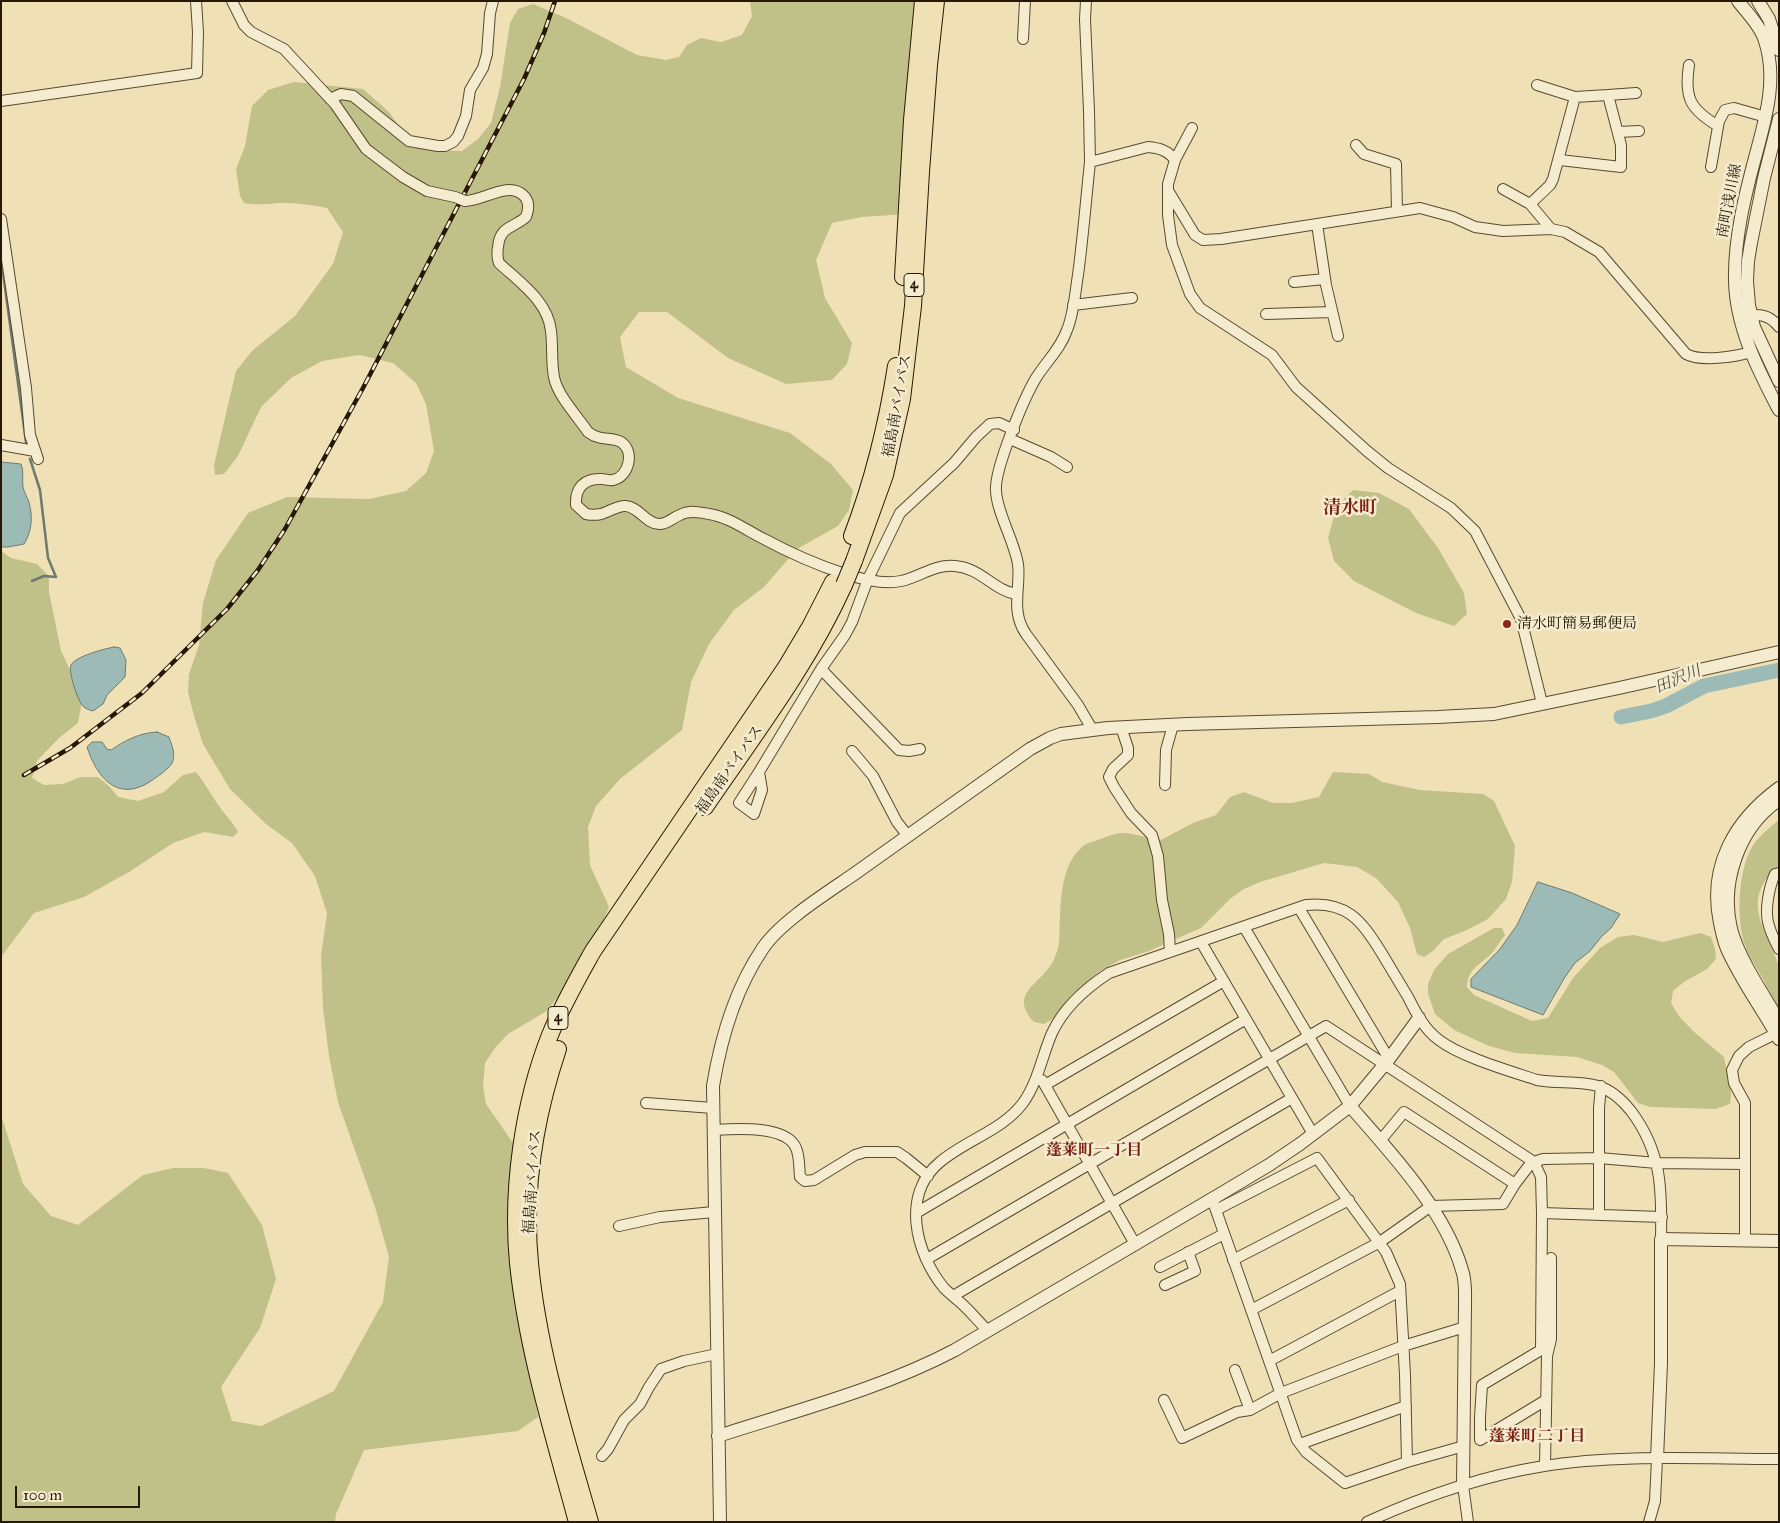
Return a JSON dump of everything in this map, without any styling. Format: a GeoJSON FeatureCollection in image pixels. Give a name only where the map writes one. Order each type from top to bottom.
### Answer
{"type":"FeatureCollection","features":[{"type":"Feature","properties":{"kind":"highway","name":"福島南バイパス"},"geometry":{"type":"LineString","coordinates":[[848,560],[881,443],[896,364],[915,78],[924,1]]}},
{"type":"Feature","properties":{"kind":"highway","name":"福島南バイパス"},"geometry":{"type":"LineString","coordinates":[[590,1522],[561,1418],[535,1300],[528,1227],[536,1129],[547,1081],[562,1036],[581,993],[606,951],[800,668],[824,626],[848,560],[884,475],[902,399],[913,306],[920,172],[936,1]]}},
{"type":"Feature","properties":{"kind":"highway","name":"福島南バイパス"},"geometry":{"type":"LineString","coordinates":[[577,1522],[535,1357],[523,1301],[518,1262],[516,1228],[520,1161],[524,1129],[535,1081],[550,1036],[569,993],[593,951],[786,667],[839,584]]}},
{"type":"Feature","properties":{"kind":"street"},"geometry":{"type":"LineString","coordinates":[[1,101],[197,73],[198,32],[196,1]]}},
{"type":"Feature","properties":{"kind":"street"},"geometry":{"type":"LineString","coordinates":[[232,1],[244,26],[251,32],[284,49],[330,99],[366,149],[403,177],[427,191],[466,201],[507,190],[521,193],[528,200],[529,211],[526,217],[502,231],[499,237],[497,258],[499,263],[527,287],[542,306],[551,329],[554,378],[559,390],[588,432],[594,437],[621,442],[626,447],[629,458],[628,467],[622,476],[613,480],[599,479],[585,482],[578,488],[576,505],[580,510],[586,514],[594,515],[626,506],[634,508],[655,523],[662,524],[669,522],[682,513],[692,512],[722,516],[765,540],[803,558],[844,574],[868,579],[900,582],[930,569],[954,566],[976,571],[995,584],[1016,594]]}},
{"type":"Feature","properties":{"kind":"street"},"geometry":{"type":"LineString","coordinates":[[330,99],[341,94],[353,96],[409,141],[438,146],[445,146],[453,142],[458,136],[466,116],[470,90],[483,68],[487,54],[490,13],[493,1]]}},
{"type":"Feature","properties":{"kind":"street"},"geometry":{"type":"LineString","coordinates":[[1023,39],[1025,1]]}},
{"type":"Feature","properties":{"kind":"street"},"geometry":{"type":"LineString","coordinates":[[1086,1],[1090,162],[1073,305],[1064,338],[1028,394],[998,473],[996,488],[998,503],[1018,565],[1016,594],[1018,616],[1023,630],[1078,706],[1092,729]]}},
{"type":"Feature","properties":{"kind":"street","name":"南町浅川線"},"geometry":{"type":"LineString","coordinates":[[1738,1],[1755,22],[1764,38],[1770,79],[1772,118],[1746,196],[1738,237],[1735,283],[1745,316],[1751,352],[1779,410]]}},
{"type":"Feature","properties":{"kind":"street"},"geometry":{"type":"LineString","coordinates":[[1758,1],[1769,19],[1779,50]]}},
{"type":"Feature","properties":{"kind":"street"},"geometry":{"type":"LineString","coordinates":[[1688,66],[1686,83],[1688,97],[1696,110],[1704,118],[1718,126]]}},
{"type":"Feature","properties":{"kind":"street"},"geometry":{"type":"LineString","coordinates":[[1537,85],[1575,98],[1636,93]]}},
{"type":"Feature","properties":{"kind":"street"},"geometry":{"type":"LineString","coordinates":[[1560,160],[1621,167],[1621,145],[1608,95]]}},
{"type":"Feature","properties":{"kind":"street"},"geometry":{"type":"LineString","coordinates":[[1530,204],[1550,185],[1560,160],[1575,98]]}},
{"type":"Feature","properties":{"kind":"street"},"geometry":{"type":"LineString","coordinates":[[1711,167],[1720,117],[1728,108],[1742,109],[1772,118]]}},
{"type":"Feature","properties":{"kind":"street"},"geometry":{"type":"LineString","coordinates":[[1192,128],[1170,172],[1168,191],[1168,215],[1172,245],[1190,294],[1200,308],[1272,355],[1296,387],[1336,425],[1388,468],[1451,508],[1475,531],[1521,620],[1542,703]]}},
{"type":"Feature","properties":{"kind":"street"},"geometry":{"type":"LineString","coordinates":[[1618,132],[1639,131]]}},
{"type":"Feature","properties":{"kind":"street"},"geometry":{"type":"LineString","coordinates":[[1356,145],[1364,154],[1396,164],[1397,211]]}},
{"type":"Feature","properties":{"kind":"street"},"geometry":{"type":"LineString","coordinates":[[1090,162],[1148,147],[1164,150],[1172,155],[1175,160]]}},
{"type":"Feature","properties":{"kind":"street"},"geometry":{"type":"LineString","coordinates":[[1503,189],[1530,204],[1552,229]]}},
{"type":"Feature","properties":{"kind":"street"},"geometry":{"type":"LineString","coordinates":[[1168,191],[1195,235],[1202,240],[1220,239],[1420,208],[1475,227],[1503,231],[1552,229],[1565,232],[1599,252],[1686,354],[1693,358],[1738,356],[1751,352]]}},
{"type":"Feature","properties":{"kind":"street"},"geometry":{"type":"LineString","coordinates":[[1,219],[26,388],[30,435],[36,455],[1,445]]}},
{"type":"Feature","properties":{"kind":"street"},"geometry":{"type":"LineString","coordinates":[[1317,224],[1325,279],[1338,336]]}},
{"type":"Feature","properties":{"kind":"street"},"geometry":{"type":"LineString","coordinates":[[1294,282],[1325,279]]}},
{"type":"Feature","properties":{"kind":"street"},"geometry":{"type":"LineString","coordinates":[[1073,305],[1132,298]]}},
{"type":"Feature","properties":{"kind":"street"},"geometry":{"type":"LineString","coordinates":[[1266,314],[1332,312]]}},
{"type":"Feature","properties":{"kind":"street"},"geometry":{"type":"LineString","coordinates":[[1745,316],[1767,316],[1779,327]]}},
{"type":"Feature","properties":{"kind":"street","name":"南町浅川線"},"geometry":{"type":"LineString","coordinates":[[1745,316],[1754,327],[1779,380]]}},
{"type":"Feature","properties":{"kind":"street"},"geometry":{"type":"LineString","coordinates":[[759,772],[822,669],[845,636],[868,579],[900,513],[954,463],[976,437],[990,424],[999,423],[1012,435],[1067,467]]}},
{"type":"Feature","properties":{"kind":"street"},"geometry":{"type":"LineString","coordinates":[[720,1522],[713,1086],[730,1012],[762,948],[790,921],[1030,749],[1055,736],[1092,729],[1173,724],[1447,717],[1494,714],[1779,652]]}},
{"type":"Feature","properties":{"kind":"street"},"geometry":{"type":"LineString","coordinates":[[822,669],[899,750],[920,749]]}},
{"type":"Feature","properties":{"kind":"street"},"geometry":{"type":"LineString","coordinates":[[1165,785],[1166,750],[1173,724]]}},
{"type":"Feature","properties":{"kind":"street"},"geometry":{"type":"LineString","coordinates":[[1121,727],[1128,748],[1128,755],[1113,769],[1109,777],[1131,812],[1152,835],[1158,856],[1170,952]]}},
{"type":"Feature","properties":{"kind":"street"},"geometry":{"type":"LineString","coordinates":[[852,751],[873,776],[897,822],[908,836]]}},
{"type":"Feature","properties":{"kind":"street"},"geometry":{"type":"LineString","coordinates":[[1778,1031],[1728,952],[1717,908],[1716,887],[1721,863],[1731,841],[1747,815],[1763,799],[1779,788]]}},
{"type":"Feature","properties":{"kind":"street"},"geometry":{"type":"LineString","coordinates":[[1778,1031],[1739,950],[1731,929],[1728,903],[1733,864],[1741,843],[1766,809],[1779,800]]}},
{"type":"Feature","properties":{"kind":"street"},"geometry":{"type":"LineString","coordinates":[[1779,873],[1776,874],[1772,882],[1767,915],[1779,949]]}},
{"type":"Feature","properties":{"kind":"street"},"geometry":{"type":"LineString","coordinates":[[987,1330],[944,1288],[930,1267],[916,1230],[916,1213],[920,1193],[928,1176],[940,1162],[1008,1118],[1023,1102],[1038,1073],[1052,1032],[1066,1010],[1083,992],[1109,974],[1299,908],[1313,905],[1331,906],[1353,915],[1363,924],[1419,1018],[1428,1030],[1448,1046],[1507,1070],[1544,1081],[1588,1083],[1601,1086],[1616,1096],[1638,1120],[1650,1140],[1657,1163],[1661,1187],[1662,1239],[1661,1363],[1657,1459],[1655,1501],[1649,1522]]}},
{"type":"Feature","properties":{"kind":"street"},"geometry":{"type":"LineString","coordinates":[[1299,908],[1387,1061]]}},
{"type":"Feature","properties":{"kind":"street"},"geometry":{"type":"LineString","coordinates":[[1767,915],[1779,912]]}},
{"type":"Feature","properties":{"kind":"street"},"geometry":{"type":"LineString","coordinates":[[1244,927],[1350,1106],[1431,1206],[1450,1239],[1462,1269],[1465,1282],[1464,1485],[1468,1522]]}},
{"type":"Feature","properties":{"kind":"street"},"geometry":{"type":"LineString","coordinates":[[1201,942],[1313,1134]]}},
{"type":"Feature","properties":{"kind":"street"},"geometry":{"type":"LineString","coordinates":[[1045,1085],[1224,981]]}},
{"type":"Feature","properties":{"kind":"street"},"geometry":{"type":"LineString","coordinates":[[1214,1205],[1350,1106],[1419,1018]]}},
{"type":"Feature","properties":{"kind":"street"},"geometry":{"type":"LineString","coordinates":[[916,1213],[1246,1019]]}},
{"type":"Feature","properties":{"kind":"street"},"geometry":{"type":"LineString","coordinates":[[927,1259],[1326,1026],[1387,1061],[1534,1162],[1541,1177],[1546,1400],[1545,1466]]}},
{"type":"Feature","properties":{"kind":"street"},"geometry":{"type":"LineString","coordinates":[[1745,1240],[1745,1103],[1734,1083],[1732,1070],[1738,1056],[1749,1047],[1778,1031]]}},
{"type":"Feature","properties":{"kind":"street"},"geometry":{"type":"LineString","coordinates":[[1038,1073],[1135,1244]]}},
{"type":"Feature","properties":{"kind":"street"},"geometry":{"type":"LineString","coordinates":[[1599,1215],[1601,1086]]}},
{"type":"Feature","properties":{"kind":"street"},"geometry":{"type":"LineString","coordinates":[[953,1296],[1292,1098]]}},
{"type":"Feature","properties":{"kind":"street"},"geometry":{"type":"LineString","coordinates":[[646,1103],[713,1108]]}},
{"type":"Feature","properties":{"kind":"street"},"geometry":{"type":"LineString","coordinates":[[1380,1141],[1404,1112],[1515,1184]]}},
{"type":"Feature","properties":{"kind":"street"},"geometry":{"type":"LineString","coordinates":[[713,1130],[736,1129],[771,1132],[791,1141],[796,1146],[798,1152],[800,1177],[805,1181],[814,1180],[855,1155],[865,1152],[897,1152],[928,1176]]}},
{"type":"Feature","properties":{"kind":"street"},"geometry":{"type":"LineString","coordinates":[[718,1436],[892,1380],[930,1363],[1135,1244],[1214,1205],[1317,1158],[1380,1242],[1395,1270],[1400,1291],[1407,1462]]}},
{"type":"Feature","properties":{"kind":"street"},"geometry":{"type":"LineString","coordinates":[[1251,1310],[1380,1242],[1431,1206],[1503,1204],[1531,1163],[1543,1159],[1599,1158],[1657,1163],[1745,1164]]}},
{"type":"Feature","properties":{"kind":"street"},"geometry":{"type":"LineString","coordinates":[[1233,1260],[1348,1200]]}},
{"type":"Feature","properties":{"kind":"street"},"geometry":{"type":"LineString","coordinates":[[1214,1205],[1297,1440],[1306,1452],[1346,1483],[1407,1462],[1464,1446]]}},
{"type":"Feature","properties":{"kind":"street"},"geometry":{"type":"LineString","coordinates":[[619,1226],[660,1217],[714,1212]]}},
{"type":"Feature","properties":{"kind":"street"},"geometry":{"type":"LineString","coordinates":[[1542,1213],[1662,1216]]}},
{"type":"Feature","properties":{"kind":"street"},"geometry":{"type":"LineString","coordinates":[[1160,1267],[1224,1234]]}},
{"type":"Feature","properties":{"kind":"street"},"geometry":{"type":"LineString","coordinates":[[1662,1239],[1779,1241]]}},
{"type":"Feature","properties":{"kind":"street"},"geometry":{"type":"LineString","coordinates":[[1165,1285],[1195,1271],[1188,1252]]}},
{"type":"Feature","properties":{"kind":"street"},"geometry":{"type":"LineString","coordinates":[[1546,1400],[1480,1440],[1482,1385],[1545,1351],[1551,1339],[1551,1258]]}},
{"type":"Feature","properties":{"kind":"street"},"geometry":{"type":"LineString","coordinates":[[1269,1361],[1400,1291]]}},
{"type":"Feature","properties":{"kind":"street"},"geometry":{"type":"LineString","coordinates":[[1164,1400],[1182,1438],[1237,1412],[1250,1410],[1280,1393],[1403,1346],[1465,1327]]}},
{"type":"Feature","properties":{"kind":"street"},"geometry":{"type":"LineString","coordinates":[[602,1456],[624,1420],[640,1404],[662,1369],[684,1361],[717,1354]]}},
{"type":"Feature","properties":{"kind":"street"},"geometry":{"type":"LineString","coordinates":[[1235,1370],[1250,1410]]}},
{"type":"Feature","properties":{"kind":"street"},"geometry":{"type":"LineString","coordinates":[[1300,1444],[1406,1406]]}},
{"type":"Feature","properties":{"kind":"street"},"geometry":{"type":"LineString","coordinates":[[1367,1522],[1428,1497],[1464,1485],[1490,1477],[1545,1466],[1618,1460],[1779,1459]]}},
{"type":"Feature","properties":{"kind":"green space"},"geometry":{"type":"Polygon","coordinates":[[[750,1],[925,1],[907,214],[862,217],[832,223],[816,260],[825,298],[852,343],[847,364],[832,380],[786,384],[728,358],[667,312],[639,312],[620,337],[626,367],[678,398],[790,433],[831,464],[853,490],[849,510],[838,526],[797,549],[764,587],[734,610],[709,644],[691,682],[682,730],[620,779],[596,806],[588,827],[590,865],[609,907],[580,973],[545,1012],[508,1034],[485,1063],[483,1087],[486,1104],[520,1153],[520,1312],[538,1417],[518,1431],[364,1450],[336,1514],[335,1522],[1,1522],[1,1115],[23,1184],[51,1216],[78,1225],[143,1175],[173,1168],[204,1168],[228,1173],[262,1225],[276,1279],[260,1328],[221,1387],[232,1421],[261,1426],[334,1391],[383,1302],[389,1257],[375,1207],[338,1102],[329,1056],[323,1008],[321,956],[327,913],[315,876],[292,843],[266,824],[230,789],[203,744],[188,692],[189,674],[199,645],[203,603],[216,560],[248,513],[287,497],[369,499],[406,491],[426,473],[434,451],[426,404],[416,383],[393,363],[359,355],[322,361],[291,378],[261,407],[238,456],[224,474],[215,475],[214,465],[236,371],[253,350],[295,316],[333,264],[343,232],[327,208],[295,203],[244,203],[240,196],[236,169],[245,146],[252,106],[268,90],[294,82],[363,89],[389,112],[410,142],[437,150],[462,151],[478,139],[491,123],[500,87],[510,23],[518,9],[533,4],[566,18],[637,55],[666,60],[679,57],[687,45],[701,38],[721,42],[742,35],[752,16],[750,1]]]}},
{"type":"Feature","properties":{"kind":"green space"},"geometry":{"type":"Polygon","coordinates":[[[1353,490],[1379,493],[1409,509],[1438,548],[1464,593],[1467,614],[1454,626],[1416,613],[1354,581],[1334,561],[1328,538],[1337,506],[1353,490]]]}},
{"type":"Feature","properties":{"kind":"green space"},"geometry":{"type":"Polygon","coordinates":[[[1,551],[11,558],[37,564],[49,576],[49,592],[61,651],[76,682],[82,702],[78,723],[59,738],[37,761],[32,778],[44,785],[63,784],[81,777],[98,777],[118,797],[138,801],[164,792],[183,775],[196,772],[238,832],[233,837],[204,832],[173,843],[129,872],[84,897],[34,913],[1,957],[1,551]]]}},
{"type":"Feature","properties":{"kind":"green space"},"geometry":{"type":"Polygon","coordinates":[[[1333,772],[1369,774],[1382,782],[1420,790],[1483,794],[1494,801],[1515,846],[1512,882],[1506,899],[1488,919],[1444,939],[1433,951],[1424,957],[1417,954],[1410,928],[1398,902],[1376,878],[1357,867],[1324,863],[1260,882],[1244,889],[1231,898],[1201,928],[1149,951],[1120,960],[1100,971],[1068,999],[1056,1017],[1044,1024],[1034,1022],[1026,1011],[1024,1003],[1026,995],[1050,966],[1057,952],[1064,880],[1070,862],[1083,846],[1120,833],[1161,840],[1193,823],[1216,815],[1230,797],[1244,792],[1273,803],[1292,803],[1319,797],[1333,772]]]}},
{"type":"Feature","properties":{"kind":"green space"},"geometry":{"type":"Polygon","coordinates":[[[1779,820],[1779,867],[1770,874],[1763,884],[1758,905],[1762,926],[1779,968],[1779,1015],[1745,945],[1740,922],[1740,895],[1747,857],[1752,847],[1779,820]]]}},
{"type":"Feature","properties":{"kind":"green space"},"geometry":{"type":"Polygon","coordinates":[[[1494,928],[1502,928],[1505,935],[1492,953],[1469,976],[1467,987],[1474,995],[1532,1021],[1548,1018],[1573,978],[1600,948],[1618,937],[1634,935],[1663,942],[1700,933],[1711,937],[1716,959],[1707,969],[1684,982],[1673,991],[1671,1003],[1679,1016],[1693,1031],[1724,1057],[1731,1093],[1730,1104],[1716,1109],[1650,1107],[1638,1103],[1614,1072],[1602,1065],[1577,1057],[1515,1053],[1489,1046],[1454,1030],[1435,1014],[1428,994],[1428,984],[1434,970],[1448,954],[1494,928]]]}},
{"type":"Feature","properties":{"kind":"water"},"geometry":{"type":"Polygon","coordinates":[[[1,462],[21,464],[23,487],[31,513],[30,529],[24,544],[8,547],[1,547],[1,462]]]}},
{"type":"Feature","properties":{"kind":"water"},"geometry":{"type":"Polygon","coordinates":[[[114,647],[120,648],[126,660],[125,677],[107,695],[103,704],[93,711],[84,707],[81,703],[76,693],[70,668],[74,662],[84,656],[114,647]]]}},
{"type":"Feature","properties":{"kind":"water"},"geometry":{"type":"Polygon","coordinates":[[[157,732],[169,737],[173,750],[173,760],[163,773],[139,787],[128,789],[110,784],[97,768],[87,747],[92,742],[102,742],[107,749],[111,750],[133,738],[157,732]]]}},
{"type":"Feature","properties":{"kind":"water"},"geometry":{"type":"Polygon","coordinates":[[[1538,882],[1572,893],[1620,914],[1611,928],[1590,951],[1575,963],[1543,1015],[1471,987],[1471,979],[1500,949],[1517,925],[1538,882]]]}},
{"type":"Feature","properties":{"kind":"waterway"},"geometry":{"type":"LineString","coordinates":[[1,258],[26,442]]}},
{"type":"Feature","properties":{"kind":"waterway"},"geometry":{"type":"LineString","coordinates":[[30,459],[40,490],[48,558],[56,577],[44,576],[32,581]]}},
{"type":"Feature","properties":{"kind":"waterway","name":"田沢川"},"geometry":{"type":"LineString","coordinates":[[1621,717],[1666,706],[1704,686],[1779,670]]}},
{"type":"Feature","properties":{"kind":"railway"},"geometry":{"type":"LineString","coordinates":[[24,775],[70,748],[142,693],[227,609],[258,570],[285,529],[363,388],[524,79],[544,33],[555,1]]}},
{"type":"Feature","properties":{"kind":"place","name":"清水町簡易郵便局"},"geometry":{"type":"Point","coordinates":[1507,624]}},
{"type":"Feature","properties":{"kind":"district","name":"清水町"},"geometry":{"type":"Point","coordinates":[1350,509]}},
{"type":"Feature","properties":{"kind":"district","name":"蓬莱町一丁目"},"geometry":{"type":"Point","coordinates":[1094,1151]}},
{"type":"Feature","properties":{"kind":"district","name":"蓬莱町二丁目"},"geometry":{"type":"Point","coordinates":[1537,1437]}}]}
